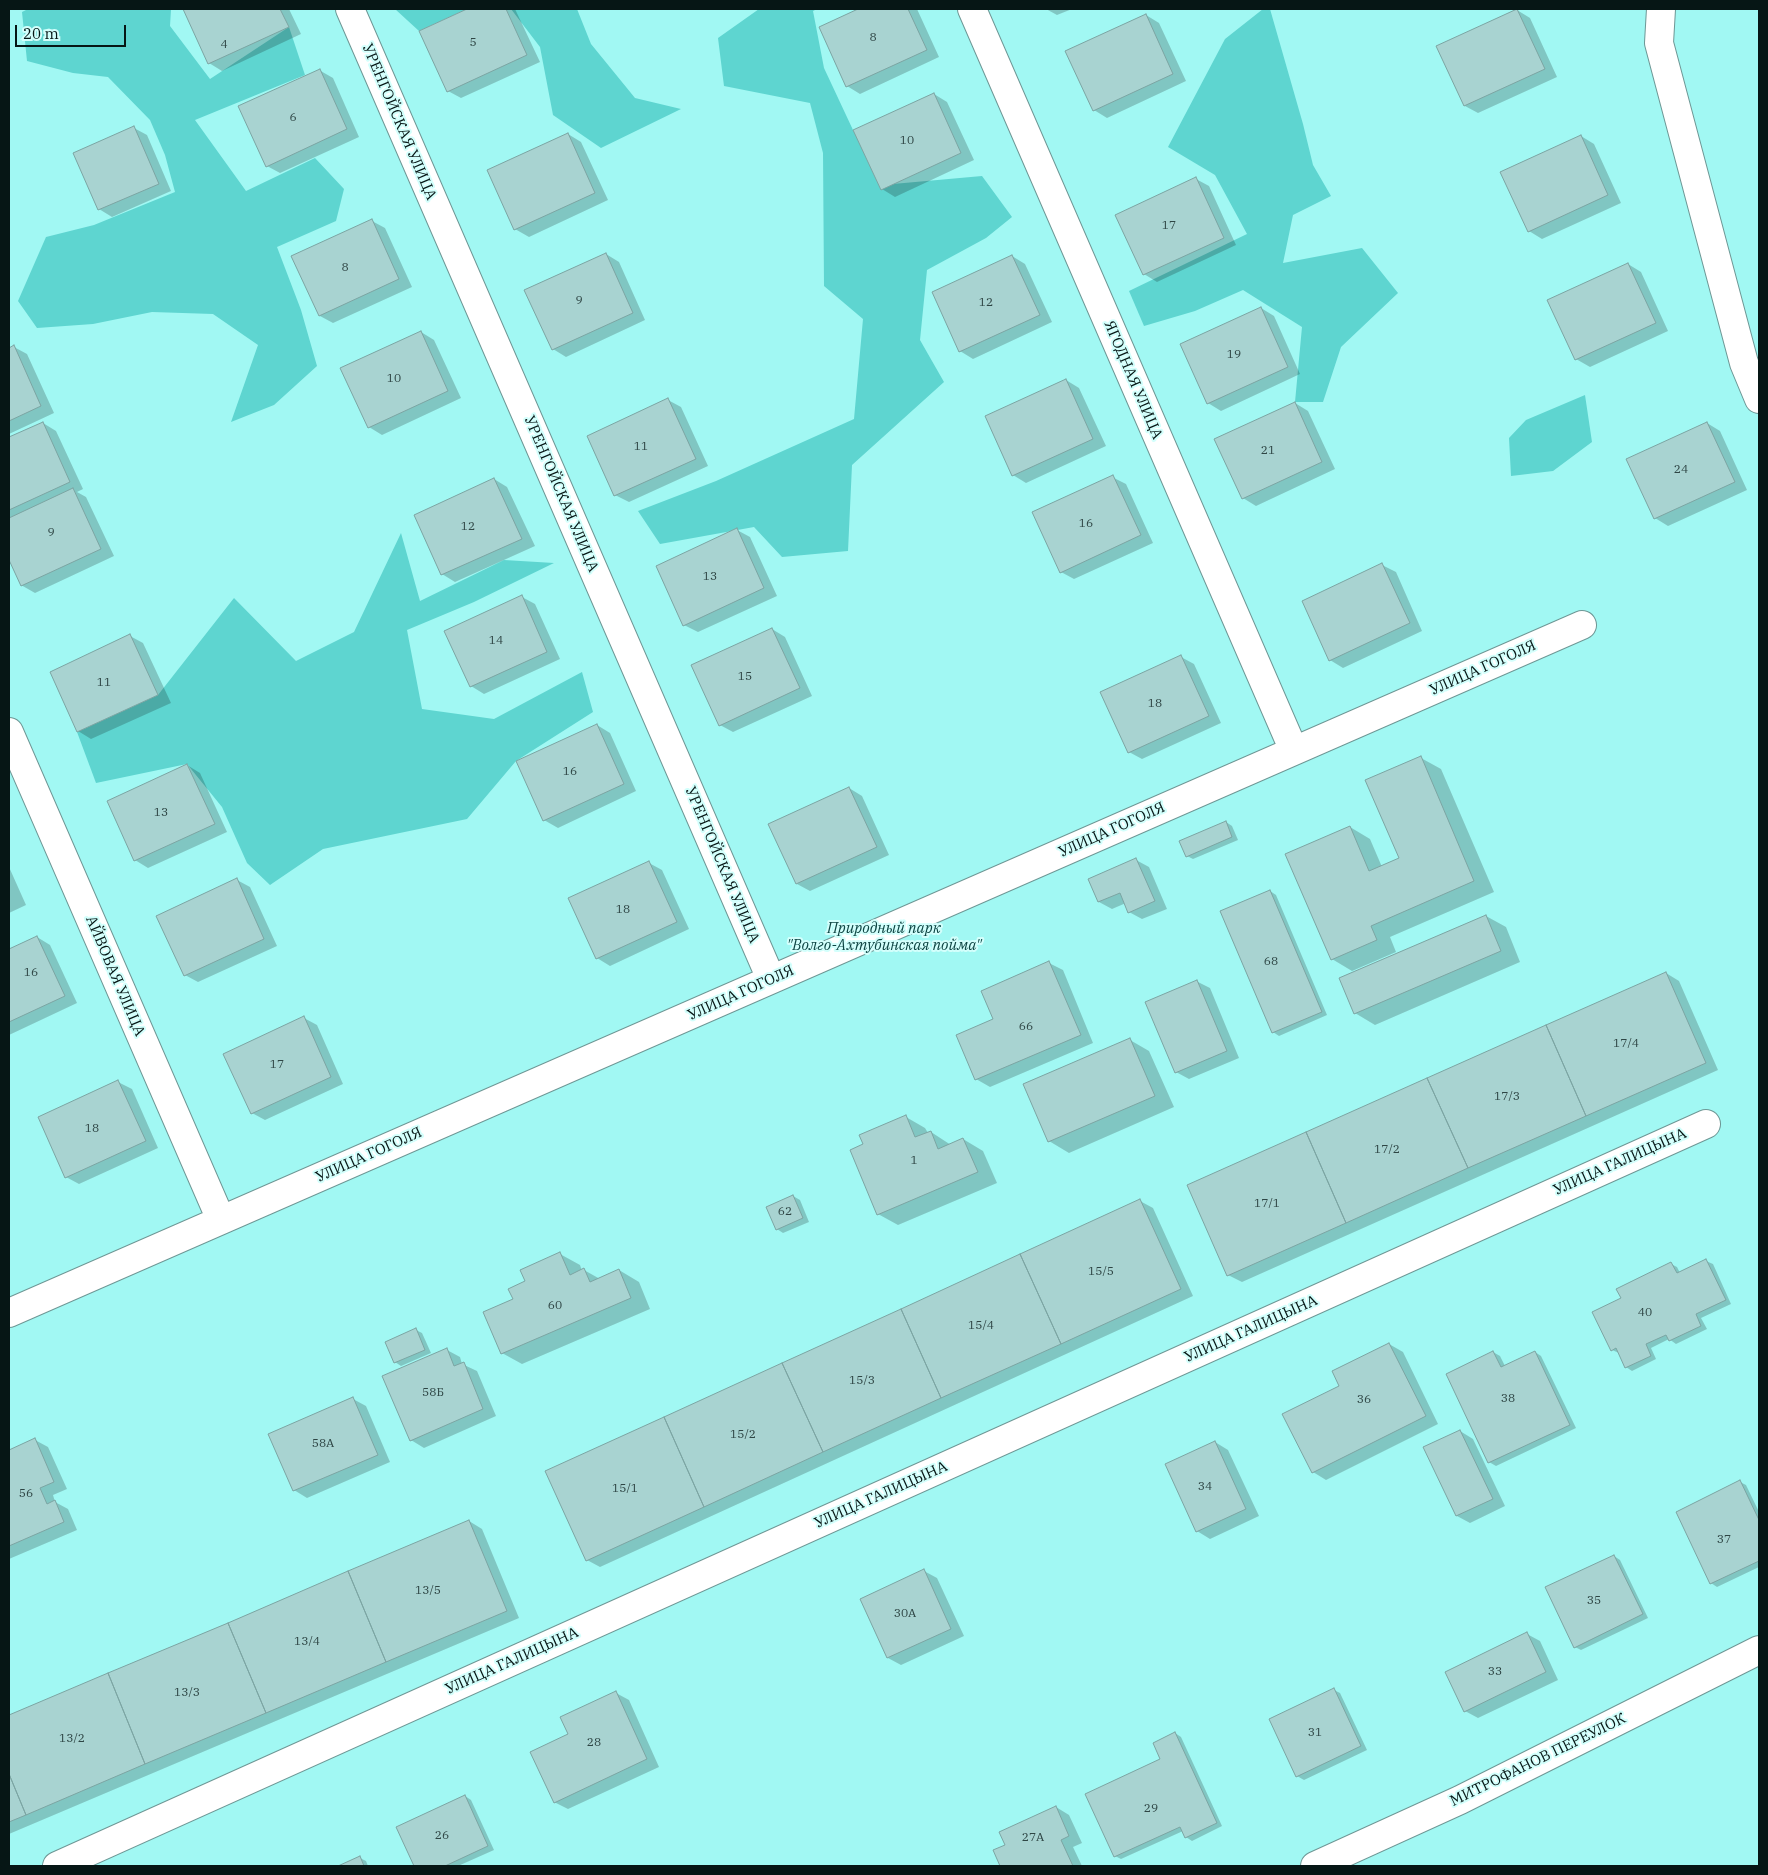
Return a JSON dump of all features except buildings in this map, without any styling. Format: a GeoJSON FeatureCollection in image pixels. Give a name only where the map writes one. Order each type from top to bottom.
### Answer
{"type":"FeatureCollection","features":[{"type":"Feature","properties":{"kind":"street","name":"УРЕНГОЙСКАЯ УЛИЦА"},"geometry":{"type":"LineString","coordinates":[[350,9],[771,979]]}},
{"type":"Feature","properties":{"kind":"street","name":"ЯГОДНАЯ УЛИЦА"},"geometry":{"type":"LineString","coordinates":[[972,9],[1294,751]]}},
{"type":"Feature","properties":{"kind":"street"},"geometry":{"type":"LineString","coordinates":[[1661,9],[1659,43],[1744,363],[1759,400]]}},
{"type":"Feature","properties":{"kind":"street","name":"УЛИЦА ГОГОЛЯ"},"geometry":{"type":"LineString","coordinates":[[9,1313],[1582,625]]}},
{"type":"Feature","properties":{"kind":"street","name":"АЙВОВАЯ УЛИЦА"},"geometry":{"type":"LineString","coordinates":[[9,732],[221,1220]]}},
{"type":"Feature","properties":{"kind":"street","name":"УЛИЦА ГАЛИЦЫНА"},"geometry":{"type":"LineString","coordinates":[[57,1866],[1706,1124]]}},
{"type":"Feature","properties":{"kind":"street","name":"МИТРОФАНОВ ПЕРЕУЛОК"},"geometry":{"type":"LineString","coordinates":[[1315,1866],[1460,1800],[1759,1650]]}},
{"type":"Feature","properties":{"kind":"green space","name":"Природный парк \"Волго-Ахтубинская пойма\""},"geometry":{"type":"Polygon","coordinates":[[[9,9],[1759,9],[1759,1866],[9,1866],[9,9]]]}},
{"type":"Feature","properties":{"kind":"shaded area"},"geometry":{"type":"Polygon","coordinates":[[[28,9],[171,9],[170,26],[210,79],[289,27],[305,75],[195,120],[246,191],[315,158],[344,189],[336,221],[277,247],[301,310],[317,366],[274,405],[231,422],[258,345],[213,314],[152,312],[93,324],[37,328],[18,301],[46,237],[94,225],[175,192],[165,155],[150,120],[108,77],[73,73],[27,61],[22,12],[28,9]]]}},
{"type":"Feature","properties":{"kind":"shaded area"},"geometry":{"type":"Polygon","coordinates":[[[395,9],[467,9],[419,31],[395,9]]]}},
{"type":"Feature","properties":{"kind":"shaded area"},"geometry":{"type":"Polygon","coordinates":[[[511,9],[577,9],[591,44],[635,98],[681,109],[601,148],[553,115],[540,47],[511,9]]]}},
{"type":"Feature","properties":{"kind":"shaded area"},"geometry":{"type":"Polygon","coordinates":[[[759,9],[817,9],[813,11],[824,68],[853,130],[893,184],[982,176],[1012,217],[986,238],[927,270],[920,340],[944,382],[852,465],[848,551],[782,557],[754,527],[660,544],[638,511],[716,481],[854,419],[863,319],[824,286],[823,153],[810,103],[724,86],[718,38],[759,9]]]}},
{"type":"Feature","properties":{"kind":"shaded area"},"geometry":{"type":"Polygon","coordinates":[[[1263,9],[1270,9],[1313,165],[1331,196],[1293,215],[1283,263],[1362,248],[1398,293],[1341,347],[1323,402],[1295,402],[1302,327],[1243,290],[1195,311],[1144,326],[1129,291],[1247,234],[1215,175],[1168,147],[1225,39],[1263,9]]]}},
{"type":"Feature","properties":{"kind":"shaded area"},"geometry":{"type":"Polygon","coordinates":[[[1585,395],[1592,442],[1553,471],[1511,476],[1509,438],[1526,420],[1585,395]]]}},
{"type":"Feature","properties":{"kind":"shaded area"},"geometry":{"type":"Polygon","coordinates":[[[401,533],[420,601],[504,560],[554,563],[474,602],[407,630],[422,709],[494,719],[582,672],[593,712],[516,761],[467,819],[323,849],[270,885],[247,863],[222,807],[187,764],[96,783],[77,732],[158,695],[234,598],[296,661],[354,632],[401,533]]]}}]}
